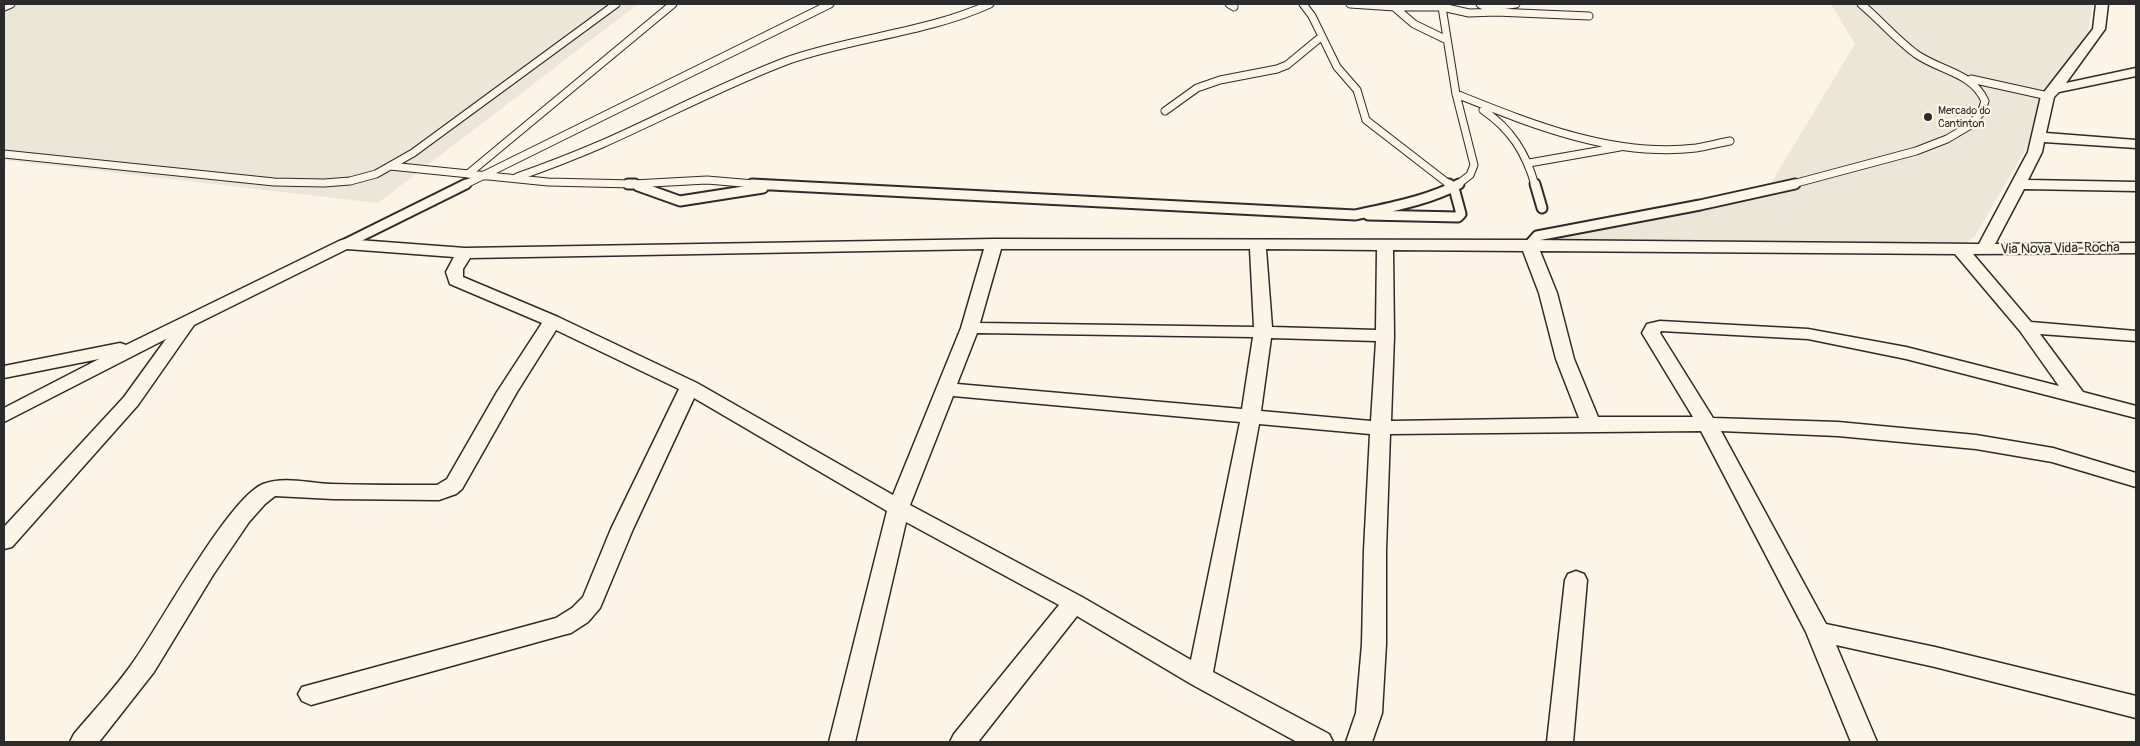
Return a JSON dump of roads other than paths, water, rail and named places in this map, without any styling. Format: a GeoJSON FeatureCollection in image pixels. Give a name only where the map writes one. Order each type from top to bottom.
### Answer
{"type":"FeatureCollection","features":[{"type":"Feature","properties":{"kind":"street"},"geometry":{"type":"LineString","coordinates":[[1984,250],[2035,152],[2037,137],[2052,92],[2099,28],[2102,4]]}},
{"type":"Feature","properties":{"kind":"street"},"geometry":{"type":"LineString","coordinates":[[2052,92],[2136,72]]}},
{"type":"Feature","properties":{"kind":"street"},"geometry":{"type":"LineString","coordinates":[[2037,137],[2136,144]]}},
{"type":"Feature","properties":{"kind":"street"},"geometry":{"type":"LineString","coordinates":[[2019,184],[2136,187]]}},
{"type":"Feature","properties":{"kind":"street"},"geometry":{"type":"LineString","coordinates":[[4,416],[140,345],[345,244]]}},
{"type":"Feature","properties":{"kind":"street","name":"Via Nova Vida-Rocha"},"geometry":{"type":"LineString","coordinates":[[345,244],[465,253],[994,244],[1528,245],[1984,250],[2136,248]]}},
{"type":"Feature","properties":{"kind":"street"},"geometry":{"type":"LineString","coordinates":[[842,742],[898,508],[970,328],[994,244]]}},
{"type":"Feature","properties":{"kind":"street"},"geometry":{"type":"LineString","coordinates":[[1200,676],[1251,415],[1263,331],[1258,245]]}},
{"type":"Feature","properties":{"kind":"street"},"geometry":{"type":"LineString","coordinates":[[1359,742],[1369,713],[1374,644],[1374,550],[1385,336],[1385,245]]}},
{"type":"Feature","properties":{"kind":"street"},"geometry":{"type":"LineString","coordinates":[[1528,245],[1548,293],[1565,359],[1592,424]]}},
{"type":"Feature","properties":{"kind":"street"},"geometry":{"type":"LineString","coordinates":[[1960,249],[2026,327],[2075,395]]}},
{"type":"Feature","properties":{"kind":"street"},"geometry":{"type":"LineString","coordinates":[[465,253],[454,268],[453,274],[456,280],[552,321],[690,388],[898,508],[1074,603],[1200,676],[1320,742]]}},
{"type":"Feature","properties":{"kind":"street"},"geometry":{"type":"LineString","coordinates":[[83,742],[144,665],[238,521],[257,498],[267,490],[280,488],[304,491],[439,493],[449,489],[455,484],[507,392],[552,321]]}},
{"type":"Feature","properties":{"kind":"street"},"geometry":{"type":"LineString","coordinates":[[4,541],[131,401],[188,322]]}},
{"type":"Feature","properties":{"kind":"street"},"geometry":{"type":"LineString","coordinates":[[1864,742],[1818,632],[1707,424],[1651,333],[1653,328],[1678,326],[1808,334],[1906,353],[2136,412]]}},
{"type":"Feature","properties":{"kind":"street"},"geometry":{"type":"LineString","coordinates":[[2026,327],[2136,336]]}},
{"type":"Feature","properties":{"kind":"street"},"geometry":{"type":"LineString","coordinates":[[970,328],[1103,331],[1263,331],[1385,336]]}},
{"type":"Feature","properties":{"kind":"street"},"geometry":{"type":"LineString","coordinates":[[4,372],[140,345]]}},
{"type":"Feature","properties":{"kind":"street"},"geometry":{"type":"LineString","coordinates":[[311,694],[563,626],[580,615],[592,602],[622,528],[690,388]]}},
{"type":"Feature","properties":{"kind":"street"},"geometry":{"type":"LineString","coordinates":[[947,389],[1381,428],[1707,424],[1838,429],[1976,442],[2052,456],[2136,480]]}},
{"type":"Feature","properties":{"kind":"street"},"geometry":{"type":"LineString","coordinates":[[1560,742],[1576,580]]}},
{"type":"Feature","properties":{"kind":"street"},"geometry":{"type":"LineString","coordinates":[[963,742],[1074,603]]}},
{"type":"Feature","properties":{"kind":"street"},"geometry":{"type":"LineString","coordinates":[[1818,632],[1935,657],[2136,707]]}},
{"type":"Feature","properties":{"kind":"lane"},"geometry":{"type":"LineString","coordinates":[[4,6],[11,4]]}},
{"type":"Feature","properties":{"kind":"lane"},"geometry":{"type":"LineString","coordinates":[[4,154],[274,182],[350,181],[376,174],[413,153],[616,4]]}},
{"type":"Feature","properties":{"kind":"lane"},"geometry":{"type":"LineString","coordinates":[[468,174],[673,4]]}},
{"type":"Feature","properties":{"kind":"lane"},"geometry":{"type":"LineString","coordinates":[[345,244],[486,176],[830,4]]}},
{"type":"Feature","properties":{"kind":"lane"},"geometry":{"type":"LineString","coordinates":[[513,178],[613,139],[735,82],[774,66],[857,39],[950,22],[990,4]]}},
{"type":"Feature","properties":{"kind":"lane"},"geometry":{"type":"LineString","coordinates":[[390,166],[548,182],[633,184],[707,180],[776,186],[1355,215],[1458,217],[1461,214],[1454,188],[1366,120],[1357,90],[1337,67],[1312,16],[1303,4]]}},
{"type":"Feature","properties":{"kind":"lane"},"geometry":{"type":"LineString","coordinates":[[1350,4],[1393,6],[1441,5],[1469,13],[1496,12],[1589,16]]}},
{"type":"Feature","properties":{"kind":"lane"},"geometry":{"type":"LineString","coordinates":[[1480,4],[1496,12]]}},
{"type":"Feature","properties":{"kind":"lane"},"geometry":{"type":"LineString","coordinates":[[1488,7],[1516,4]]}},
{"type":"Feature","properties":{"kind":"lane"},"geometry":{"type":"LineString","coordinates":[[1528,245],[1537,236],[1700,205],[1808,181],[1916,151],[1947,139],[1969,126],[1981,113],[1985,101],[1978,87],[1965,78],[1919,56],[1860,4]]}},
{"type":"Feature","properties":{"kind":"lane"},"geometry":{"type":"LineString","coordinates":[[1355,215],[1454,188],[1471,174],[1474,165],[1456,94],[1441,5]]}},
{"type":"Feature","properties":{"kind":"lane"},"geometry":{"type":"LineString","coordinates":[[1393,6],[1414,24],[1447,40]]}},
{"type":"Feature","properties":{"kind":"lane"},"geometry":{"type":"LineString","coordinates":[[1165,111],[1197,88],[1220,80],[1277,69],[1286,65],[1321,37]]}},
{"type":"Feature","properties":{"kind":"lane"},"geometry":{"type":"LineString","coordinates":[[1965,78],[2052,92]]}},
{"type":"Feature","properties":{"kind":"lane"},"geometry":{"type":"LineString","coordinates":[[1456,94],[1533,123],[1578,136],[1628,146],[1690,150],[1711,147],[1730,141]]}},
{"type":"Feature","properties":{"kind":"lane"},"geometry":{"type":"LineString","coordinates":[[1456,94],[1497,120],[1520,143],[1529,163],[1542,208]]}},
{"type":"Feature","properties":{"kind":"lane"},"geometry":{"type":"LineString","coordinates":[[1529,163],[1628,146]]}},
{"type":"Feature","properties":{"kind":"lane"},"geometry":{"type":"LineString","coordinates":[[633,184],[680,201],[776,186]]}},
{"type":"Feature","properties":{"kind":"lane"},"geometry":{"type":"LineString","coordinates":[[1406,202],[1424,216]]}},
{"type":"Feature","properties":{"kind":"place","name":"Mercado do Cantinton"},"geometry":{"type":"Point","coordinates":[1928,117]}}]}
